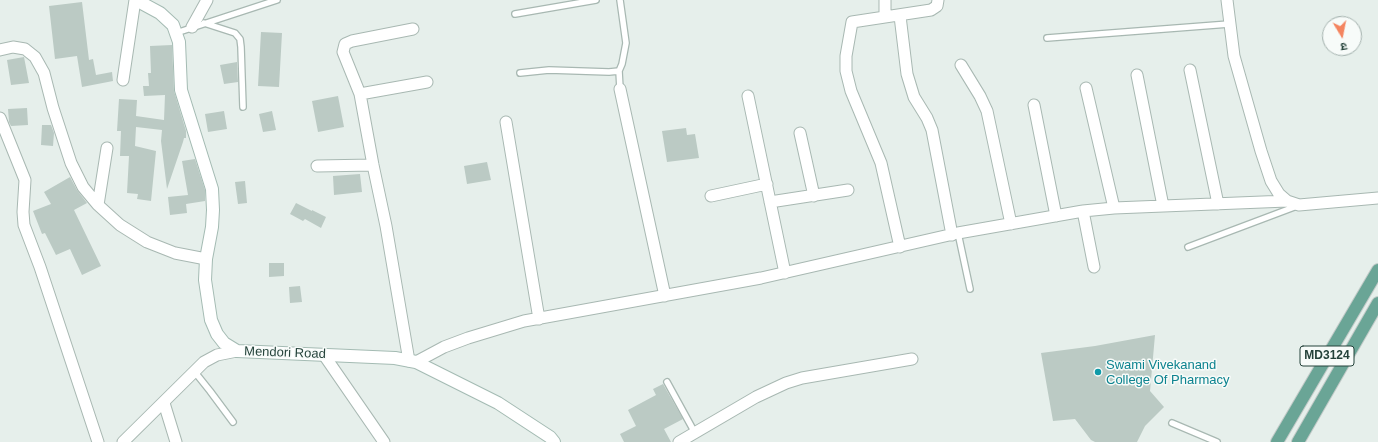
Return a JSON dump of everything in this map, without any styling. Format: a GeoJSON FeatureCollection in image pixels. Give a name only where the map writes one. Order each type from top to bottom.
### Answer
{"type":"FeatureCollection","features":[{"type":"Feature","properties":{"kind":"main road","name":"Mendori Road"},"geometry":{"type":"LineString","coordinates":[[136,0],[160,12],[173,25],[179,42],[181,90],[212,189],[212,227],[206,259],[205,280],[211,320],[217,334],[224,343],[237,351],[395,358],[412,361],[498,404],[550,437],[554,442]]}},
{"type":"Feature","properties":{"kind":"main road","name":"MD3124"},"geometry":{"type":"LineString","coordinates":[[1277,442],[1378,270]]}},
{"type":"Feature","properties":{"kind":"main road"},"geometry":{"type":"LineString","coordinates":[[1298,442],[1378,303]]}},
{"type":"Feature","properties":{"kind":"street"},"geometry":{"type":"LineString","coordinates":[[124,80],[136,0]]}},
{"type":"Feature","properties":{"kind":"street"},"geometry":{"type":"LineString","coordinates":[[192,27],[208,0]]}},
{"type":"Feature","properties":{"kind":"street"},"geometry":{"type":"LineString","coordinates":[[884,0],[885,17]]}},
{"type":"Feature","properties":{"kind":"street"},"geometry":{"type":"LineString","coordinates":[[900,247],[881,163],[851,91],[846,70],[846,56],[852,22],[900,16],[931,10],[936,6],[938,0]]}},
{"type":"Feature","properties":{"kind":"street"},"geometry":{"type":"LineString","coordinates":[[1227,0],[1234,56],[1261,151],[1271,181],[1279,194],[1287,201]]}},
{"type":"Feature","properties":{"kind":"street"},"geometry":{"type":"LineString","coordinates":[[900,16],[907,74],[914,97],[927,118],[932,130],[955,234]]}},
{"type":"Feature","properties":{"kind":"street"},"geometry":{"type":"LineString","coordinates":[[413,29],[352,41],[345,44],[343,52],[360,94],[412,361],[468,338],[524,321],[785,273],[955,234],[1083,211],[1114,208],[1287,201],[1299,205],[1378,198]]}},
{"type":"Feature","properties":{"kind":"street"},"geometry":{"type":"LineString","coordinates":[[0,50],[13,47],[25,49],[35,57],[44,73],[53,108],[72,163],[83,187],[98,205],[120,225],[146,242],[175,253],[206,259]]}},
{"type":"Feature","properties":{"kind":"street"},"geometry":{"type":"LineString","coordinates":[[961,65],[980,96],[987,111],[1011,224]]}},
{"type":"Feature","properties":{"kind":"street"},"geometry":{"type":"LineString","coordinates":[[1190,70],[1218,204]]}},
{"type":"Feature","properties":{"kind":"street"},"geometry":{"type":"LineString","coordinates":[[1137,75],[1163,206]]}},
{"type":"Feature","properties":{"kind":"street"},"geometry":{"type":"LineString","coordinates":[[360,94],[427,82]]}},
{"type":"Feature","properties":{"kind":"street"},"geometry":{"type":"LineString","coordinates":[[1086,88],[1114,208]]}},
{"type":"Feature","properties":{"kind":"street"},"geometry":{"type":"LineString","coordinates":[[620,89],[665,296]]}},
{"type":"Feature","properties":{"kind":"street"},"geometry":{"type":"LineString","coordinates":[[748,96],[785,273]]}},
{"type":"Feature","properties":{"kind":"street"},"geometry":{"type":"LineString","coordinates":[[1034,105],[1056,216]]}},
{"type":"Feature","properties":{"kind":"street"},"geometry":{"type":"LineString","coordinates":[[0,118],[25,180],[23,212],[24,225],[40,267],[98,442]]}},
{"type":"Feature","properties":{"kind":"street"},"geometry":{"type":"LineString","coordinates":[[506,122],[539,319]]}},
{"type":"Feature","properties":{"kind":"street"},"geometry":{"type":"LineString","coordinates":[[800,133],[814,196]]}},
{"type":"Feature","properties":{"kind":"street"},"geometry":{"type":"LineString","coordinates":[[98,205],[107,148]]}},
{"type":"Feature","properties":{"kind":"street"},"geometry":{"type":"LineString","coordinates":[[317,166],[373,165]]}},
{"type":"Feature","properties":{"kind":"street"},"geometry":{"type":"LineString","coordinates":[[711,196],[766,184]]}},
{"type":"Feature","properties":{"kind":"street"},"geometry":{"type":"LineString","coordinates":[[770,202],[848,190]]}},
{"type":"Feature","properties":{"kind":"street"},"geometry":{"type":"LineString","coordinates":[[1083,211],[1094,267]]}},
{"type":"Feature","properties":{"kind":"street"},"geometry":{"type":"LineString","coordinates":[[123,442],[204,362],[218,355],[237,351]]}},
{"type":"Feature","properties":{"kind":"street"},"geometry":{"type":"LineString","coordinates":[[324,355],[384,442]]}},
{"type":"Feature","properties":{"kind":"street"},"geometry":{"type":"LineString","coordinates":[[680,442],[756,397],[786,383],[802,378],[912,359]]}},
{"type":"Feature","properties":{"kind":"street"},"geometry":{"type":"LineString","coordinates":[[164,403],[176,442]]}},
{"type":"Feature","properties":{"kind":"lane"},"geometry":{"type":"LineString","coordinates":[[176,33],[277,0]]}},
{"type":"Feature","properties":{"kind":"lane"},"geometry":{"type":"LineString","coordinates":[[515,14],[567,2],[596,0]]}},
{"type":"Feature","properties":{"kind":"lane"},"geometry":{"type":"LineString","coordinates":[[620,0],[626,43],[622,64],[619,71],[620,89]]}},
{"type":"Feature","properties":{"kind":"lane"},"geometry":{"type":"LineString","coordinates":[[204,23],[235,33],[240,39],[243,107]]}},
{"type":"Feature","properties":{"kind":"lane"},"geometry":{"type":"LineString","coordinates":[[1047,38],[1229,24]]}},
{"type":"Feature","properties":{"kind":"lane"},"geometry":{"type":"LineString","coordinates":[[520,73],[549,70],[619,71]]}},
{"type":"Feature","properties":{"kind":"lane"},"geometry":{"type":"LineString","coordinates":[[1188,247],[1299,205]]}},
{"type":"Feature","properties":{"kind":"lane"},"geometry":{"type":"LineString","coordinates":[[955,234],[970,289]]}},
{"type":"Feature","properties":{"kind":"lane"},"geometry":{"type":"LineString","coordinates":[[194,372],[234,422]]}},
{"type":"Feature","properties":{"kind":"lane"},"geometry":{"type":"LineString","coordinates":[[667,382],[695,433]]}},
{"type":"Feature","properties":{"kind":"lane"},"geometry":{"type":"LineString","coordinates":[[1172,423],[1217,442]]}},
{"type":"Feature","properties":{"kind":"building"},"geometry":{"type":"Polygon","coordinates":[[[82,2],[89,60],[93,59],[96,75],[112,72],[113,81],[82,87],[77,56],[55,59],[49,6],[82,2]]]}},
{"type":"Feature","properties":{"kind":"building"},"geometry":{"type":"Polygon","coordinates":[[[261,32],[282,33],[279,87],[258,86],[261,32]]]}},
{"type":"Feature","properties":{"kind":"building"},"geometry":{"type":"Polygon","coordinates":[[[172,45],[174,91],[186,131],[186,138],[184,138],[167,189],[161,141],[162,130],[136,127],[135,146],[156,151],[151,201],[137,199],[138,194],[127,193],[129,156],[120,156],[121,131],[117,131],[119,99],[137,100],[136,116],[164,120],[165,95],[144,96],[143,86],[149,86],[148,73],[151,73],[150,46],[172,45]]]}},
{"type":"Feature","properties":{"kind":"building"},"geometry":{"type":"Polygon","coordinates":[[[24,57],[29,83],[11,85],[7,60],[24,57]]]}},
{"type":"Feature","properties":{"kind":"building"},"geometry":{"type":"Polygon","coordinates":[[[237,62],[238,82],[224,84],[220,65],[237,62]]]}},
{"type":"Feature","properties":{"kind":"building"},"geometry":{"type":"Polygon","coordinates":[[[338,96],[344,127],[318,132],[312,101],[338,96]]]}},
{"type":"Feature","properties":{"kind":"building"},"geometry":{"type":"Polygon","coordinates":[[[27,108],[28,125],[11,126],[9,122],[8,109],[27,108]]]}},
{"type":"Feature","properties":{"kind":"building"},"geometry":{"type":"Polygon","coordinates":[[[224,111],[227,129],[208,132],[205,114],[224,111]]]}},
{"type":"Feature","properties":{"kind":"building"},"geometry":{"type":"Polygon","coordinates":[[[272,111],[276,130],[263,132],[259,114],[272,111]]]}},
{"type":"Feature","properties":{"kind":"building"},"geometry":{"type":"Polygon","coordinates":[[[42,125],[51,125],[54,133],[53,146],[41,145],[42,125]]]}},
{"type":"Feature","properties":{"kind":"building"},"geometry":{"type":"Polygon","coordinates":[[[686,128],[687,135],[695,134],[699,158],[667,162],[662,131],[686,128]]]}},
{"type":"Feature","properties":{"kind":"building"},"geometry":{"type":"Polygon","coordinates":[[[195,159],[205,190],[205,201],[186,204],[187,213],[170,215],[168,197],[188,195],[182,161],[195,159]]]}},
{"type":"Feature","properties":{"kind":"building"},"geometry":{"type":"Polygon","coordinates":[[[487,162],[491,180],[467,184],[464,166],[487,162]]]}},
{"type":"Feature","properties":{"kind":"building"},"geometry":{"type":"Polygon","coordinates":[[[360,174],[362,192],[334,195],[333,176],[360,174]]]}},
{"type":"Feature","properties":{"kind":"building"},"geometry":{"type":"Polygon","coordinates":[[[70,177],[77,190],[87,203],[74,210],[101,266],[82,275],[70,249],[56,255],[45,233],[42,234],[33,211],[51,204],[44,192],[70,177]]]}},
{"type":"Feature","properties":{"kind":"building"},"geometry":{"type":"Polygon","coordinates":[[[245,181],[247,203],[238,204],[235,182],[245,181]]]}},
{"type":"Feature","properties":{"kind":"building"},"geometry":{"type":"Polygon","coordinates":[[[296,203],[326,217],[321,228],[305,219],[303,221],[290,214],[296,203]]]}},
{"type":"Feature","properties":{"kind":"building"},"geometry":{"type":"Polygon","coordinates":[[[269,263],[284,263],[284,276],[269,277],[269,263]]]}},
{"type":"Feature","properties":{"kind":"building"},"geometry":{"type":"Polygon","coordinates":[[[300,286],[302,302],[290,303],[289,287],[300,286]]]}},
{"type":"Feature","properties":{"kind":"building","name":"Swami Vivekanand College Of Pharmacy"},"geometry":{"type":"Polygon","coordinates":[[[1155,335],[1150,391],[1164,407],[1145,426],[1137,442],[1095,442],[1091,440],[1075,419],[1053,421],[1041,353],[1095,346],[1155,335]]]}},
{"type":"Feature","properties":{"kind":"building"},"geometry":{"type":"Polygon","coordinates":[[[663,384],[683,419],[664,429],[671,442],[624,442],[620,434],[636,426],[628,410],[656,395],[653,389],[663,384]]]}},
{"type":"Feature","properties":{"kind":"place","name":"Swami Vivekanand College Of Pharmacy"},"geometry":{"type":"Point","coordinates":[1098,372]}}]}
